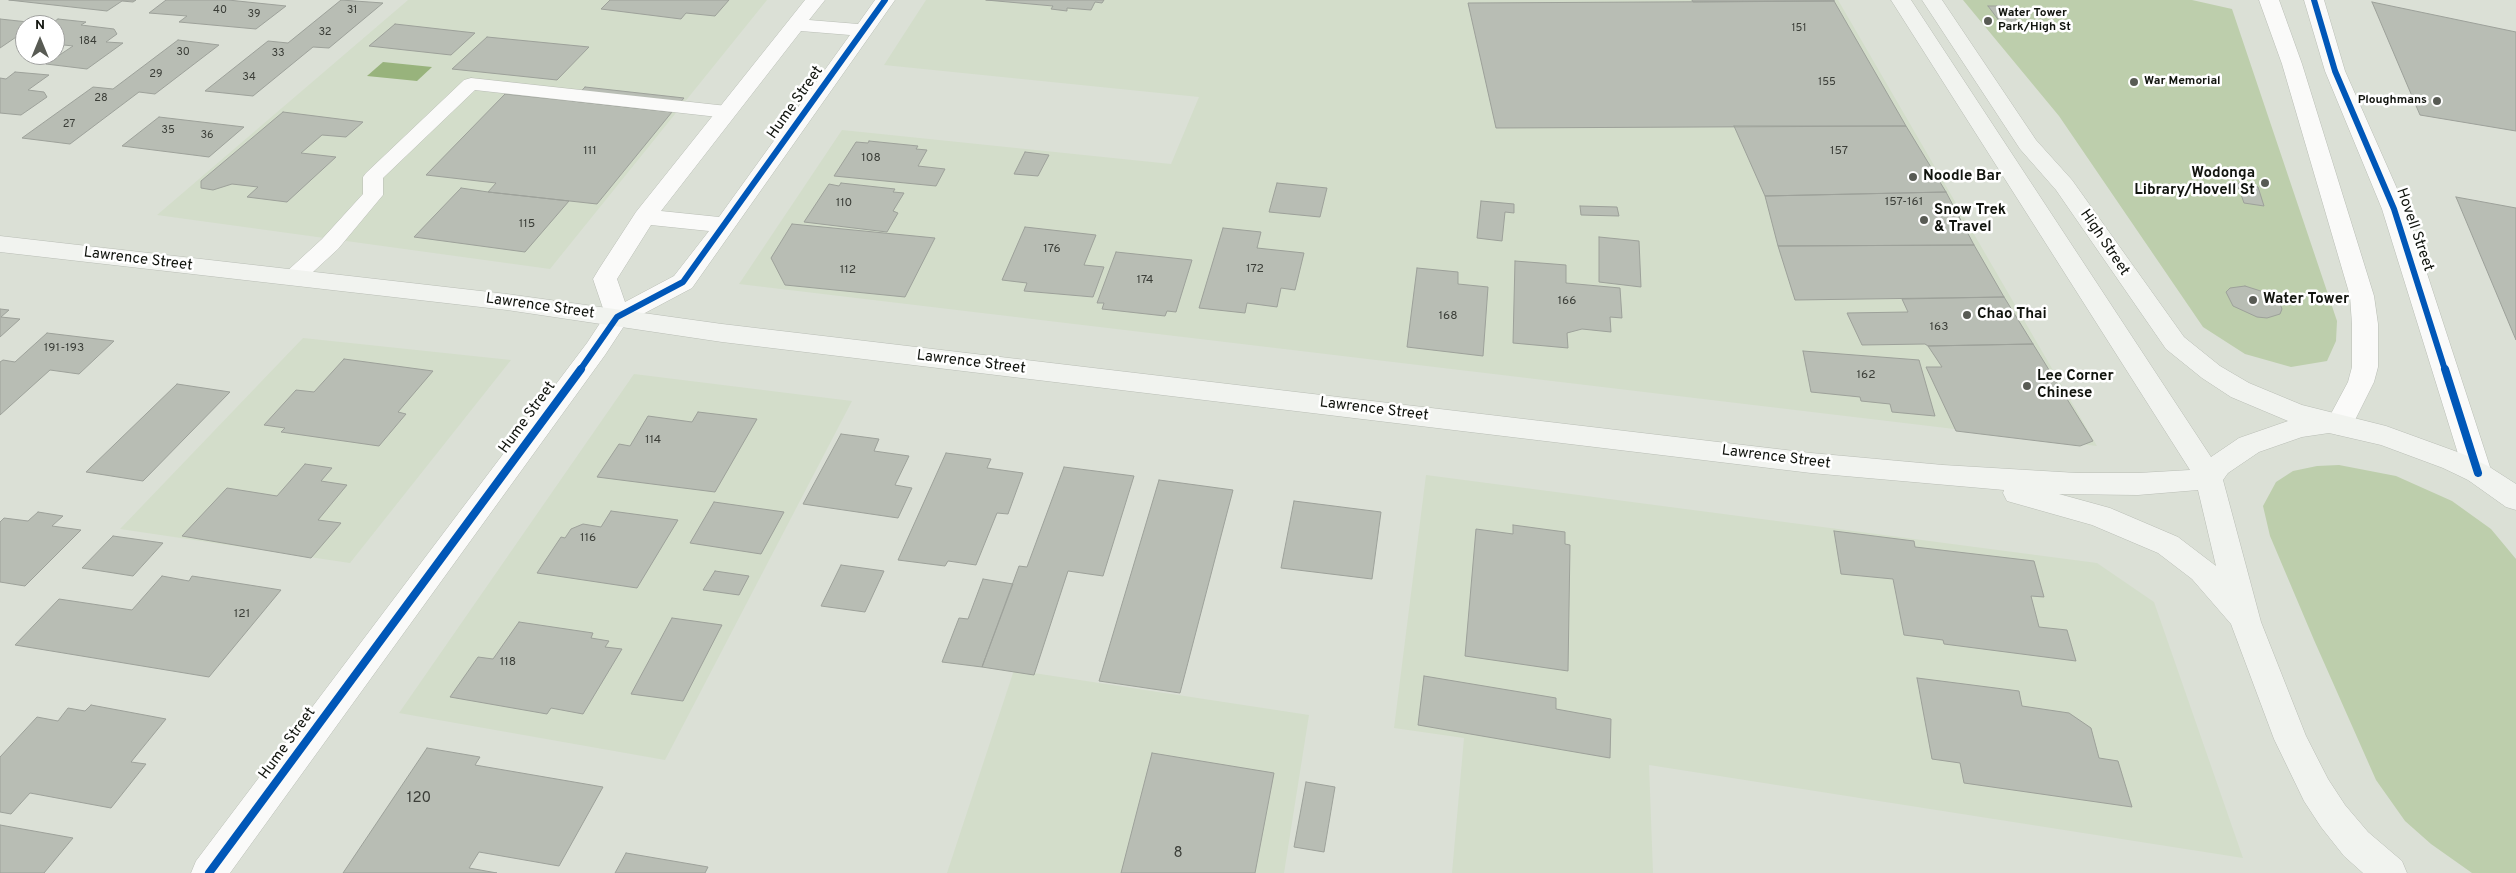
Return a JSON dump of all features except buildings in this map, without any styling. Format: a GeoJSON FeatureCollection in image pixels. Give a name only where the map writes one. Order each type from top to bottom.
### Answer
{"type":"FeatureCollection","features":[{"type":"Feature","properties":{"kind":"main road"},"geometry":{"type":"LineString","coordinates":[[1901,0],[2209,478],[2246,622],[2266,677],[2303,765],[2333,816],[2361,858],[2389,873]]}},
{"type":"Feature","properties":{"kind":"main road","name":"High Street"},"geometry":{"type":"LineString","coordinates":[[1932,0],[2028,144],[2064,185],[2125,274],[2175,342],[2211,372],[2240,390],[2292,412],[2410,444],[2482,476],[2516,499]]}},
{"type":"Feature","properties":{"kind":"main road","name":"Lawrence Street"},"geometry":{"type":"LineString","coordinates":[[0,244],[508,302],[722,334],[1801,462],[1944,476],[2107,484],[2209,478]]}},
{"type":"Feature","properties":{"kind":"main road"},"geometry":{"type":"LineString","coordinates":[[2209,478],[2224,461],[2249,445],[2300,427],[2334,424]]}},
{"type":"Feature","properties":{"kind":"main road","name":"Lawrence Street"},"geometry":{"type":"LineString","coordinates":[[1944,476],[2072,507],[2150,536],[2184,555],[2203,571],[2246,622]]}},
{"type":"Feature","properties":{"kind":"street"},"geometry":{"type":"LineString","coordinates":[[617,317],[605,279],[644,217],[815,0]]}},
{"type":"Feature","properties":{"kind":"street","name":"Hume Street"},"geometry":{"type":"LineString","coordinates":[[210,873],[596,349],[617,317],[683,282],[726,225],[885,0]]}},
{"type":"Feature","properties":{"kind":"street"},"geometry":{"type":"LineString","coordinates":[[2269,0],[2292,64],[2362,296],[2365,324],[2365,367],[2361,382],[2334,424]]}},
{"type":"Feature","properties":{"kind":"street","name":"Hovell Street"},"geometry":{"type":"LineString","coordinates":[[2314,0],[2335,70],[2394,209],[2482,476]]}},
{"type":"Feature","properties":{"kind":"street"},"geometry":{"type":"LineString","coordinates":[[796,25],[864,30]]}},
{"type":"Feature","properties":{"kind":"street"},"geometry":{"type":"LineString","coordinates":[[644,217],[726,225]]}},
{"type":"Feature","properties":{"kind":"street"},"geometry":{"type":"LineString","coordinates":[[2482,476],[2516,484]]}},
{"type":"Feature","properties":{"kind":"lane"},"geometry":{"type":"LineString","coordinates":[[293,278],[330,244],[373,195],[373,177],[471,84],[727,112]]}},
{"type":"Feature","properties":{"kind":"shaded area"},"geometry":{"type":"Polygon","coordinates":[[[408,0],[767,0],[550,269],[157,215],[408,0]]]}},
{"type":"Feature","properties":{"kind":"shaded area"},"geometry":{"type":"Polygon","coordinates":[[[926,0],[1838,0],[2097,446],[739,284],[842,130],[1171,164],[1199,97],[884,65],[926,0]]]}},
{"type":"Feature","properties":{"kind":"shaded area"},"geometry":{"type":"Polygon","coordinates":[[[1963,0],[2192,0],[2232,9],[2337,321],[2336,341],[2327,361],[2291,367],[2245,354],[2203,327],[2059,116],[1963,0]]]}},
{"type":"Feature","properties":{"kind":"shaded area"},"geometry":{"type":"Polygon","coordinates":[[[383,62],[432,67],[417,81],[367,76],[383,62]]]}},
{"type":"Feature","properties":{"kind":"shaded area"},"geometry":{"type":"Polygon","coordinates":[[[303,338],[511,360],[350,563],[120,529],[303,338]]]}},
{"type":"Feature","properties":{"kind":"shaded area"},"geometry":{"type":"Polygon","coordinates":[[[634,374],[852,401],[665,760],[399,713],[634,374]]]}},
{"type":"Feature","properties":{"kind":"shaded area"},"geometry":{"type":"Polygon","coordinates":[[[2339,465],[2396,476],[2452,501],[2491,529],[2516,559],[2516,873],[2472,873],[2431,844],[2405,821],[2376,780],[2314,640],[2270,536],[2263,506],[2276,482],[2293,471],[2317,466],[2339,465]]]}},
{"type":"Feature","properties":{"kind":"shaded area"},"geometry":{"type":"Polygon","coordinates":[[[1426,475],[2097,563],[2154,602],[2243,858],[1649,765],[1653,873],[1452,873],[1464,738],[1394,728],[1426,475]]]}},
{"type":"Feature","properties":{"kind":"shaded area"},"geometry":{"type":"Polygon","coordinates":[[[1014,670],[1309,715],[1284,873],[947,873],[1014,670]]]}},
{"type":"Feature","properties":{"kind":"cycle path"},"geometry":{"type":"LineString","coordinates":[[209,873],[596,349],[617,317],[683,282],[885,0]]}},
{"type":"Feature","properties":{"kind":"cycle path"},"geometry":{"type":"LineString","coordinates":[[2314,0],[2335,71],[2394,209],[2478,473]]}},
{"type":"Feature","properties":{"kind":"place","name":"Water Tower Park/High St"},"geometry":{"type":"Point","coordinates":[1988,21]}},
{"type":"Feature","properties":{"kind":"place","name":"War Memorial"},"geometry":{"type":"Point","coordinates":[2134,82]}},
{"type":"Feature","properties":{"kind":"place","name":"Ploughmans"},"geometry":{"type":"Point","coordinates":[2437,101]}},
{"type":"Feature","properties":{"kind":"place","name":"Noodle Bar"},"geometry":{"type":"Point","coordinates":[1913,177]}},
{"type":"Feature","properties":{"kind":"place","name":"Wodonga Library/Hovell St"},"geometry":{"type":"Point","coordinates":[2265,183]}},
{"type":"Feature","properties":{"kind":"place","name":"Snow Trek & Travel"},"geometry":{"type":"Point","coordinates":[1924,220]}},
{"type":"Feature","properties":{"kind":"place","name":"Water Tower"},"geometry":{"type":"Point","coordinates":[2253,300]}},
{"type":"Feature","properties":{"kind":"place","name":"Chao Thai"},"geometry":{"type":"Point","coordinates":[1967,315]}},
{"type":"Feature","properties":{"kind":"place","name":"Lee Corner Chinese"},"geometry":{"type":"Point","coordinates":[2027,386]}}]}
